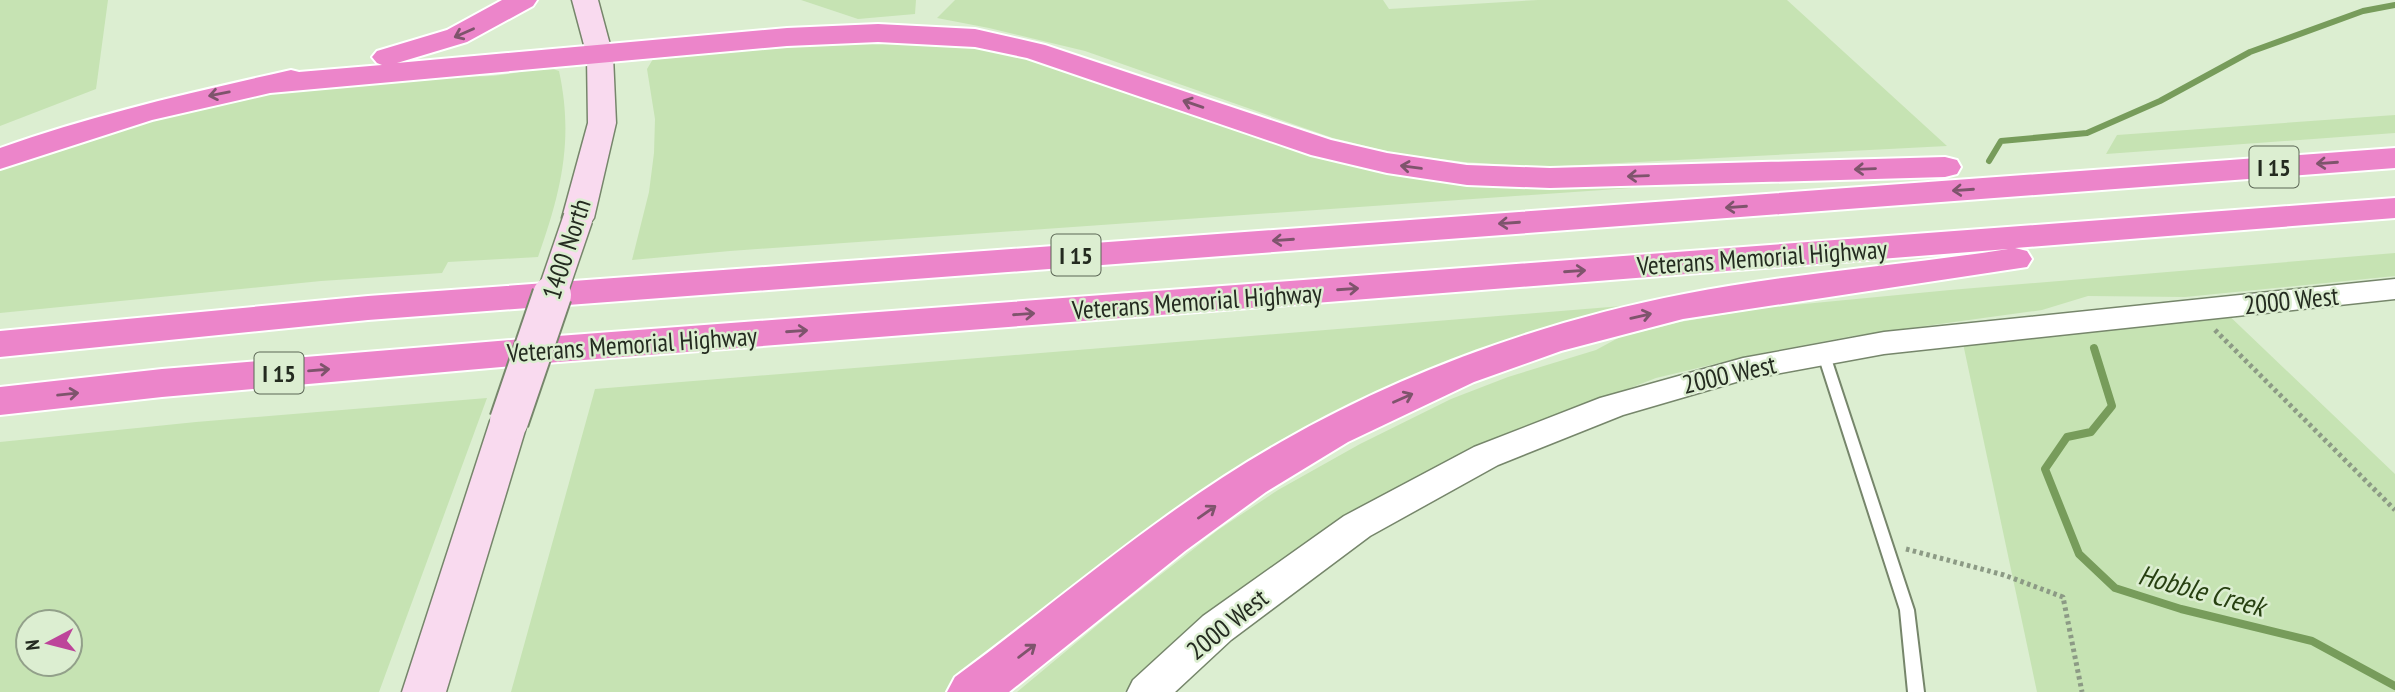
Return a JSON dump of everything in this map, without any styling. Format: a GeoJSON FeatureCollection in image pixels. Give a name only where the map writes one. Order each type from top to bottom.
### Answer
{"type":"FeatureCollection","features":[{"type":"Feature","properties":{"kind":"highway"},"geometry":{"type":"LineString","coordinates":[[0,159],[72,133],[145,112],[420,48],[486,22],[523,0]]}},
{"type":"Feature","properties":{"kind":"highway"},"geometry":{"type":"LineString","coordinates":[[267,84],[787,37],[878,33],[975,38],[1047,54],[1322,148],[1387,163],[1467,175],[1550,178],[1979,166],[2154,176]]}},
{"type":"Feature","properties":{"kind":"highway","name":"Veterans Memorial Highway"},"geometry":{"type":"LineString","coordinates":[[0,344],[178,325],[435,303],[2395,158]]}},
{"type":"Feature","properties":{"kind":"highway","name":"Veterans Memorial Highway"},"geometry":{"type":"LineString","coordinates":[[0,401],[163,383],[558,349],[2395,208]]}},
{"type":"Feature","properties":{"kind":"highway"},"geometry":{"type":"LineString","coordinates":[[972,692],[1205,513],[1294,454],[1399,399],[1481,365],[1547,341],[1638,317],[1737,296],[1960,268],[2230,220]]}},
{"type":"Feature","properties":{"kind":"main road","name":"1400 North"},"geometry":{"type":"LineString","coordinates":[[424,692],[509,421],[578,218],[602,123],[600,56],[584,0]]}},
{"type":"Feature","properties":{"kind":"street","name":"2000 West"},"geometry":{"type":"LineString","coordinates":[[1147,692],[1217,628],[1346,533],[1486,456],[1612,406],[1668,388],[1823,352],[1935,337],[2395,289]]}},
{"type":"Feature","properties":{"kind":"lane"},"geometry":{"type":"LineString","coordinates":[[1823,352],[1907,610],[1916,692]]}},
{"type":"Feature","properties":{"kind":"path"},"geometry":{"type":"LineString","coordinates":[[2196,310],[2395,510]]}},
{"type":"Feature","properties":{"kind":"path"},"geometry":{"type":"LineString","coordinates":[[1885,544],[2004,575],[2063,597],[2082,692]]}},
{"type":"Feature","properties":{"kind":"green space"},"geometry":{"type":"Polygon","coordinates":[[[0,0],[108,0],[96,89],[0,126],[0,0]]]}},
{"type":"Feature","properties":{"kind":"green space"},"geometry":{"type":"Polygon","coordinates":[[[801,0],[916,0],[915,14],[858,19],[801,0]]]}},
{"type":"Feature","properties":{"kind":"green space"},"geometry":{"type":"Polygon","coordinates":[[[955,0],[1383,0],[1389,9],[1538,0],[1787,0],[1947,146],[1541,167],[1464,162],[1394,153],[1333,138],[1085,51],[937,18],[955,0]]]}},
{"type":"Feature","properties":{"kind":"green space"},"geometry":{"type":"Polygon","coordinates":[[[887,41],[962,46],[1020,55],[1393,173],[1481,183],[1628,184],[1631,188],[632,260],[649,192],[654,153],[655,119],[647,69],[653,59],[672,55],[887,41]]]}},
{"type":"Feature","properties":{"kind":"green space"},"geometry":{"type":"Polygon","coordinates":[[[544,66],[559,71],[565,143],[559,188],[538,257],[448,262],[442,273],[321,281],[0,313],[0,169],[127,126],[205,105],[265,93],[450,74],[497,75],[544,66]]]}},
{"type":"Feature","properties":{"kind":"green space"},"geometry":{"type":"Polygon","coordinates":[[[2395,115],[2395,133],[2106,154],[2117,135],[2395,115]]]}},
{"type":"Feature","properties":{"kind":"green space"},"geometry":{"type":"Polygon","coordinates":[[[2395,253],[2395,276],[2185,297],[2088,296],[2042,310],[1853,336],[1752,355],[1656,378],[1475,448],[1370,504],[1284,559],[1202,621],[1124,692],[1017,692],[1218,530],[1278,490],[1360,444],[1451,399],[1508,377],[1596,350],[1620,337],[1680,322],[1762,308],[2395,253]]]}},
{"type":"Feature","properties":{"kind":"green space"},"geometry":{"type":"Polygon","coordinates":[[[1622,306],[1625,311],[1512,343],[1400,382],[1260,459],[956,692],[511,692],[595,389],[1622,306]]]}},
{"type":"Feature","properties":{"kind":"green space"},"geometry":{"type":"Polygon","coordinates":[[[2221,308],[2395,474],[2395,692],[2037,692],[1961,334],[2221,308]]]}},
{"type":"Feature","properties":{"kind":"green space"},"geometry":{"type":"Polygon","coordinates":[[[487,398],[379,692],[0,692],[0,442],[196,422],[487,398]]]}},
{"type":"Feature","properties":{"kind":"waterway","name":"Hobble Creek"},"geometry":{"type":"LineString","coordinates":[[1989,161],[2001,141],[2087,133],[2160,101],[2250,52],[2363,11],[2395,5]]}},
{"type":"Feature","properties":{"kind":"waterway","name":"Hobble Creek"},"geometry":{"type":"LineString","coordinates":[[2094,348],[2112,406],[2091,432],[2067,437],[2045,469],[2079,554],[2115,588],[2181,609],[2312,641],[2395,686]]}}]}
